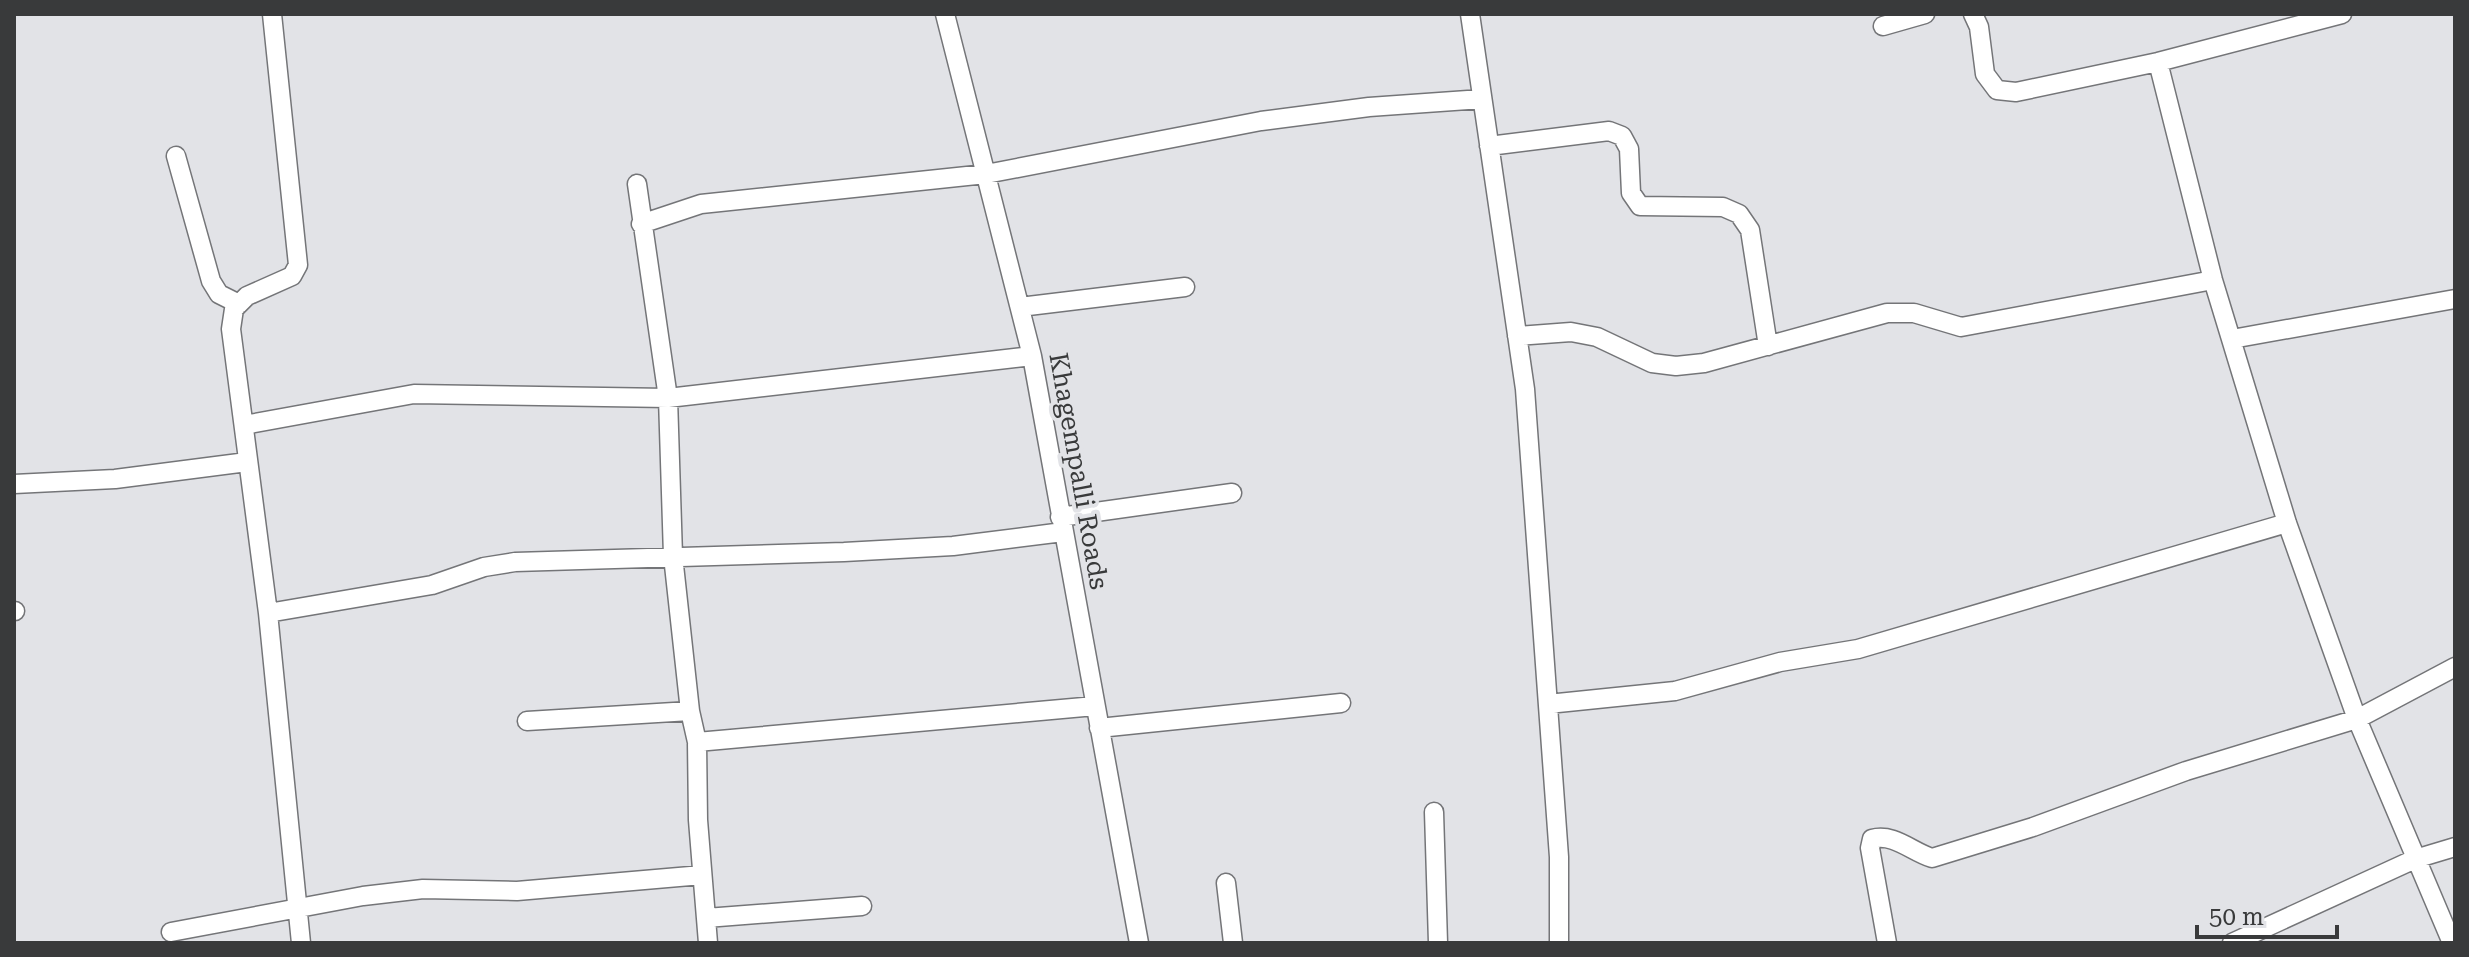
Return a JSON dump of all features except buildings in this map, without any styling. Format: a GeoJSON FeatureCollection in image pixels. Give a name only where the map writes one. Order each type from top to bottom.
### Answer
{"type":"FeatureCollection","features":[{"type":"Feature","properties":{"kind":"street"},"geometry":{"type":"LineString","coordinates":[[272,14],[298,265],[292,276],[247,296],[234,309],[231,329],[268,613],[301,943]]}},
{"type":"Feature","properties":{"kind":"street","name":"Khagempalli Roads"},"geometry":{"type":"LineString","coordinates":[[945,14],[1032,356],[1139,943]]}},
{"type":"Feature","properties":{"kind":"street"},"geometry":{"type":"LineString","coordinates":[[1470,14],[1525,389],[1559,857],[1559,943]]}},
{"type":"Feature","properties":{"kind":"street"},"geometry":{"type":"LineString","coordinates":[[1883,26],[1925,14]]}},
{"type":"Feature","properties":{"kind":"street"},"geometry":{"type":"LineString","coordinates":[[1973,14],[1979,27],[1985,74],[1997,90],[2016,92],[2158,62],[2342,14]]}},
{"type":"Feature","properties":{"kind":"street"},"geometry":{"type":"LineString","coordinates":[[2158,62],[2213,280],[2287,523],[2357,719],[2452,943]]}},
{"type":"Feature","properties":{"kind":"street"},"geometry":{"type":"LineString","coordinates":[[641,224],[701,204],[985,173],[1261,121],[1369,107],[1482,99]]}},
{"type":"Feature","properties":{"kind":"street"},"geometry":{"type":"LineString","coordinates":[[1489,146],[1609,131],[1622,136],[1629,149],[1631,193],[1640,206],[1723,207],[1739,214],[1750,230],[1768,346]]}},
{"type":"Feature","properties":{"kind":"street"},"geometry":{"type":"LineString","coordinates":[[176,156],[211,281],[219,294],[239,304]]}},
{"type":"Feature","properties":{"kind":"street"},"geometry":{"type":"LineString","coordinates":[[637,184],[668,398],[673,556],[690,711],[697,742],[708,943]]}},
{"type":"Feature","properties":{"kind":"street"},"geometry":{"type":"LineString","coordinates":[[1517,336],[1571,332],[1597,337],[1652,363],[1676,366],[1704,363],[1887,313],[1914,313],[1961,327],[2213,280]]}},
{"type":"Feature","properties":{"kind":"street"},"geometry":{"type":"LineString","coordinates":[[1020,307],[1185,287]]}},
{"type":"Feature","properties":{"kind":"street"},"geometry":{"type":"LineString","coordinates":[[2232,339],[2455,299]]}},
{"type":"Feature","properties":{"kind":"street"},"geometry":{"type":"LineString","coordinates":[[244,425],[414,394],[668,398],[1032,356]]}},
{"type":"Feature","properties":{"kind":"street"},"geometry":{"type":"LineString","coordinates":[[14,484],[115,479],[247,462]]}},
{"type":"Feature","properties":{"kind":"street"},"geometry":{"type":"LineString","coordinates":[[268,613],[432,585],[500,564],[953,546],[1232,493]]}},
{"type":"Feature","properties":{"kind":"street"},"geometry":{"type":"LineString","coordinates":[[1548,704],[1675,691],[1780,662],[1858,649],[2287,523]]}},
{"type":"Feature","properties":{"kind":"street"},"geometry":{"type":"LineString","coordinates":[[1887,943],[1870,848],[1872,839],[1894,840],[1932,858],[2033,827],[2186,771],[2357,719],[2455,667]]}},
{"type":"Feature","properties":{"kind":"street"},"geometry":{"type":"LineString","coordinates":[[1099,728],[1341,703]]}},
{"type":"Feature","properties":{"kind":"street"},"geometry":{"type":"LineString","coordinates":[[697,742],[1095,706]]}},
{"type":"Feature","properties":{"kind":"street"},"geometry":{"type":"LineString","coordinates":[[527,721],[690,711]]}},
{"type":"Feature","properties":{"kind":"street"},"geometry":{"type":"LineString","coordinates":[[1434,812],[1438,943]]}},
{"type":"Feature","properties":{"kind":"street"},"geometry":{"type":"LineString","coordinates":[[2232,943],[2415,859],[2455,847]]}},
{"type":"Feature","properties":{"kind":"street"},"geometry":{"type":"LineString","coordinates":[[171,932],[363,896],[423,889],[517,891],[702,875]]}},
{"type":"Feature","properties":{"kind":"street"},"geometry":{"type":"LineString","coordinates":[[1226,883],[1233,943]]}},
{"type":"Feature","properties":{"kind":"street"},"geometry":{"type":"LineString","coordinates":[[706,918],[862,906]]}}]}
